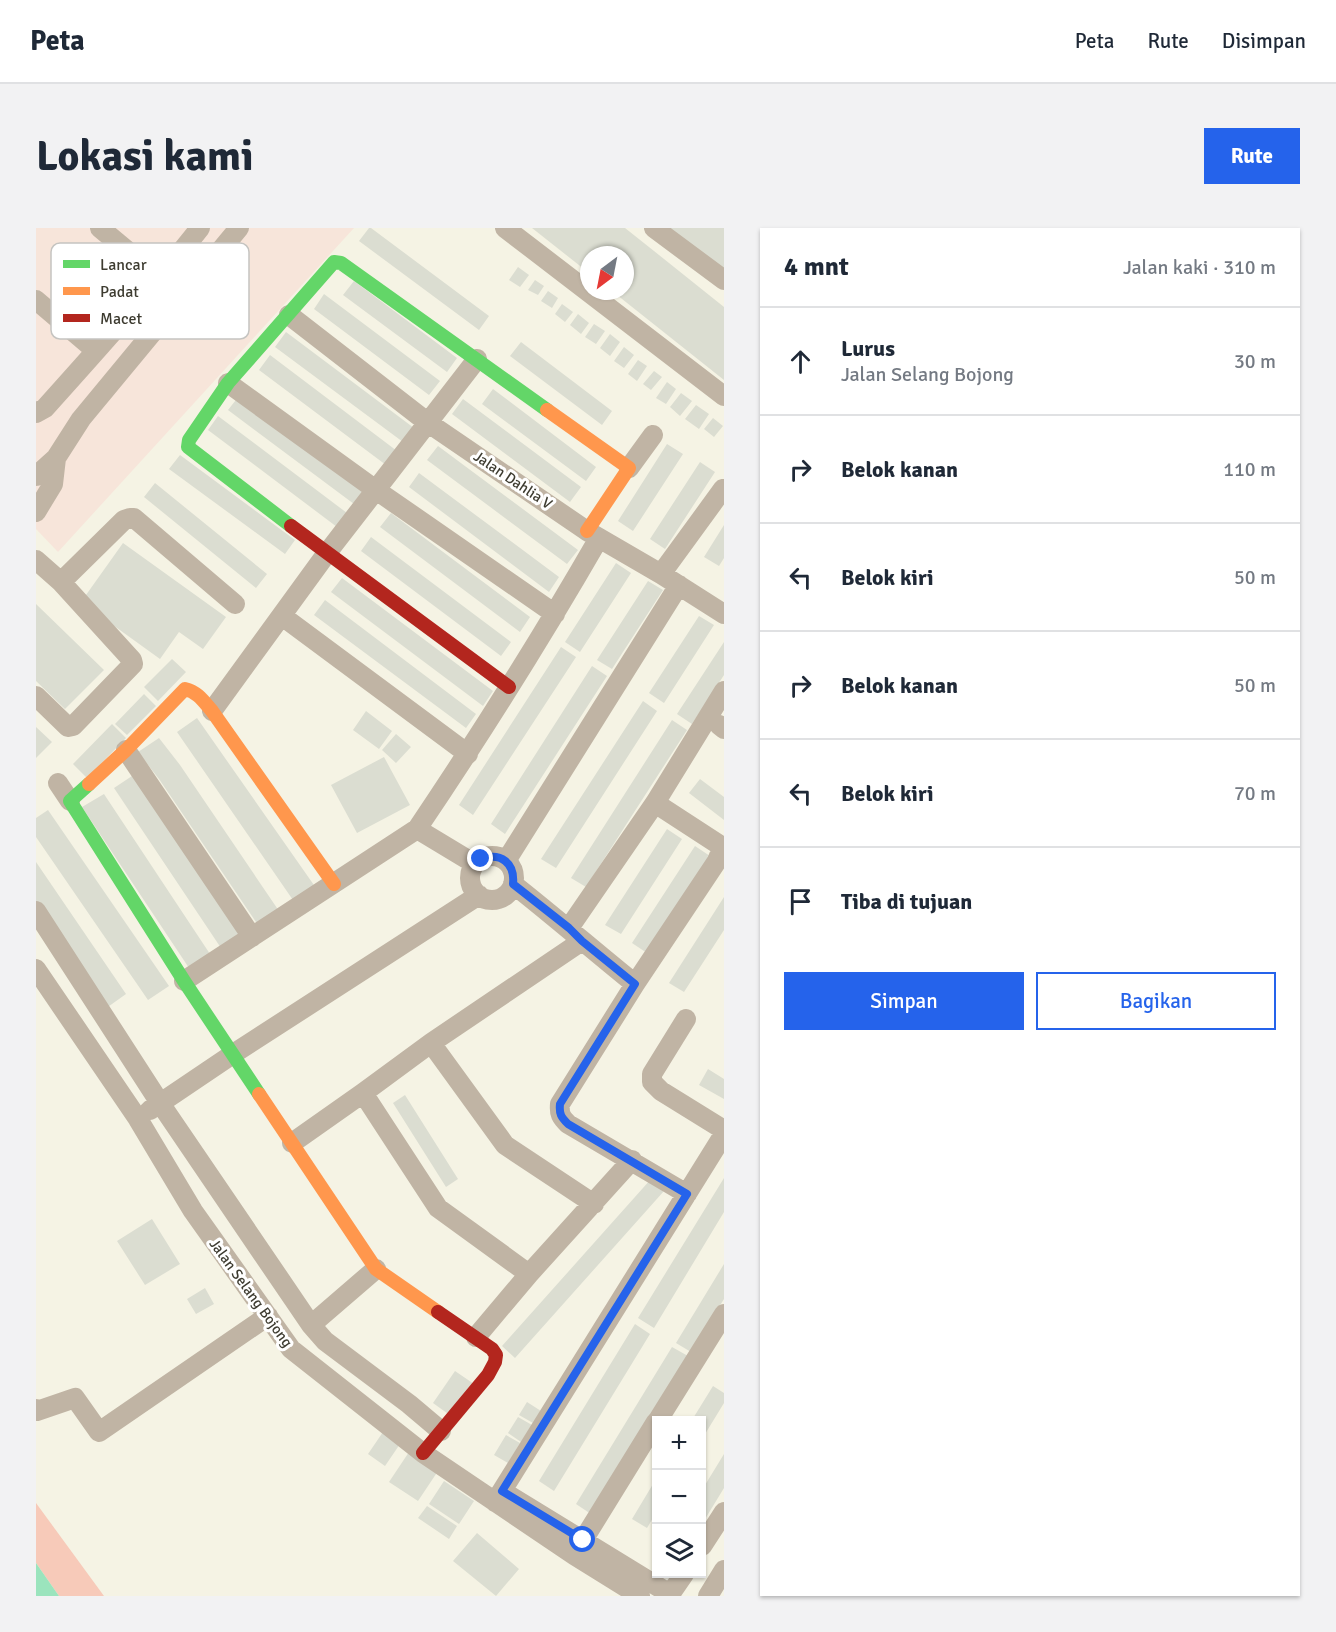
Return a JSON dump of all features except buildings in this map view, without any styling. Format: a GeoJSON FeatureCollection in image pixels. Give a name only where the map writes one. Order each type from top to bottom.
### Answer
{"type":"FeatureCollection","features":[{"type":"Feature","properties":{"kind":"street"},"geometry":{"type":"LineString","coordinates":[[100,228],[118,243]]}},
{"type":"Feature","properties":{"kind":"street"},"geometry":{"type":"LineString","coordinates":[[188,243],[200,228]]}},
{"type":"Feature","properties":{"kind":"street"},"geometry":{"type":"LineString","coordinates":[[227,243],[239,228]]}},
{"type":"Feature","properties":{"kind":"street"},"geometry":{"type":"LineString","coordinates":[[505,228],[724,396]]}},
{"type":"Feature","properties":{"kind":"street"},"geometry":{"type":"LineString","coordinates":[[654,228],[724,280]]}},
{"type":"Feature","properties":{"kind":"street"},"geometry":{"type":"LineString","coordinates":[[508,687],[188,447],[189,440],[228,383],[334,262],[341,262],[629,468]]}},
{"type":"Feature","properties":{"kind":"street"},"geometry":{"type":"LineString","coordinates":[[36,300],[51,313]]}},
{"type":"Feature","properties":{"kind":"street","name":"Jalan Dahlia V"},"geometry":{"type":"LineString","coordinates":[[289,315],[427,422],[593,534],[680,585],[724,614]]}},
{"type":"Feature","properties":{"kind":"street"},"geometry":{"type":"LineString","coordinates":[[82,339],[96,351]]}},
{"type":"Feature","properties":{"kind":"street"},"geometry":{"type":"LineString","coordinates":[[36,413],[45,408],[107,339]]}},
{"type":"Feature","properties":{"kind":"street"},"geometry":{"type":"LineString","coordinates":[[36,476],[56,458],[81,419],[147,339]]}},
{"type":"Feature","properties":{"kind":"street"},"geometry":{"type":"LineString","coordinates":[[212,711],[327,553],[477,359]]}},
{"type":"Feature","properties":{"kind":"street"},"geometry":{"type":"LineString","coordinates":[[228,383],[376,490],[555,614]]}},
{"type":"Feature","properties":{"kind":"street"},"geometry":{"type":"LineString","coordinates":[[184,981],[417,830],[468,754],[555,614],[593,534],[629,468],[653,435]]}},
{"type":"Feature","properties":{"kind":"street"},"geometry":{"type":"LineString","coordinates":[[36,512],[53,484],[56,458]]}},
{"type":"Feature","properties":{"kind":"street"},"geometry":{"type":"LineString","coordinates":[[661,574],[723,489]]}},
{"type":"Feature","properties":{"kind":"street"},"geometry":{"type":"LineString","coordinates":[[61,582],[124,520],[134,518],[235,604]]}},
{"type":"Feature","properties":{"kind":"street"},"geometry":{"type":"LineString","coordinates":[[36,560],[61,582],[132,660],[133,664],[73,726],[68,727],[36,696]]}},
{"type":"Feature","properties":{"kind":"street"},"geometry":{"type":"LineString","coordinates":[[506,861],[680,585]]}},
{"type":"Feature","properties":{"kind":"street"},"geometry":{"type":"LineString","coordinates":[[282,616],[468,754]]}},
{"type":"Feature","properties":{"kind":"street"},"geometry":{"type":"LineString","coordinates":[[70,801],[126,750],[185,689],[194,692],[212,711],[334,884]]}},
{"type":"Feature","properties":{"kind":"street"},"geometry":{"type":"LineString","coordinates":[[292,1143],[576,935],[724,691]]}},
{"type":"Feature","properties":{"kind":"street"},"geometry":{"type":"LineString","coordinates":[[126,750],[252,937]]}},
{"type":"Feature","properties":{"kind":"street"},"geometry":{"type":"LineString","coordinates":[[58,783],[184,981],[376,1269],[476,1337],[496,1355],[488,1375],[423,1453]]}},
{"type":"Feature","properties":{"kind":"street"},"geometry":{"type":"LineString","coordinates":[[655,803],[718,844],[721,851],[717,861],[635,984],[560,1104],[560,1112],[561,1117],[568,1124],[687,1194]]}},
{"type":"Feature","properties":{"kind":"street"},"geometry":{"type":"LineString","coordinates":[[417,830],[475,864]]}},
{"type":"Feature","properties":{"kind":"street"},"geometry":{"type":"LineString","coordinates":[[489,856],[506,861],[514,876],[509,891],[503,897],[495,900],[478,895],[470,880],[475,864],[489,856]]}},
{"type":"Feature","properties":{"kind":"street"},"geometry":{"type":"LineString","coordinates":[[513,884],[635,984]]}},
{"type":"Feature","properties":{"kind":"street"},"geometry":{"type":"LineString","coordinates":[[138,1119],[233,1054],[478,895]]}},
{"type":"Feature","properties":{"kind":"street"},"geometry":{"type":"LineString","coordinates":[[36,911],[160,1103],[311,1325],[325,1341],[441,1431]]}},
{"type":"Feature","properties":{"kind":"street","name":"Jalan Selang Bojong"},"geometry":{"type":"LineString","coordinates":[[36,969],[138,1119],[193,1211],[291,1349],[423,1453],[578,1548],[669,1595]]}},
{"type":"Feature","properties":{"kind":"street"},"geometry":{"type":"LineString","coordinates":[[498,1497],[724,1132],[661,1091],[652,1082],[652,1074],[686,1019]]}},
{"type":"Feature","properties":{"kind":"street"},"geometry":{"type":"LineString","coordinates":[[431,1043],[505,1145],[594,1204]]}},
{"type":"Feature","properties":{"kind":"street"},"geometry":{"type":"LineString","coordinates":[[363,1093],[438,1208],[529,1274]]}},
{"type":"Feature","properties":{"kind":"street"},"geometry":{"type":"LineString","coordinates":[[476,1337],[529,1274],[632,1160]]}},
{"type":"Feature","properties":{"kind":"street"},"geometry":{"type":"LineString","coordinates":[[311,1325],[376,1269]]}},
{"type":"Feature","properties":{"kind":"street"},"geometry":{"type":"LineString","coordinates":[[660,1416],[724,1314]]}},
{"type":"Feature","properties":{"kind":"street"},"geometry":{"type":"LineString","coordinates":[[36,1409],[37,1411],[75,1398],[99,1432],[268,1316]]}},
{"type":"Feature","properties":{"kind":"street"},"geometry":{"type":"LineString","coordinates":[[578,1548],[652,1429]]}},
{"type":"Feature","properties":{"kind":"street"},"geometry":{"type":"LineString","coordinates":[[706,1540],[724,1512]]}},
{"type":"Feature","properties":{"kind":"street","name":"Jalan Selang Bojong"},"geometry":{"type":"LineString","coordinates":[[578,1548],[640,1596]]}},
{"type":"Feature","properties":{"kind":"street"},"geometry":{"type":"LineString","coordinates":[[708,1596],[724,1569]]}},
{"type":"Feature","properties":{"kind":"street"},"geometry":{"type":"LineString","coordinates":[[669,1595],[681,1578]]}},
{"type":"Feature","properties":{"kind":"shaded area"},"geometry":{"type":"Polygon","coordinates":[[[36,228],[354,228],[58,552],[36,529],[36,228]]]}},
{"type":"Feature","properties":{"kind":"shaded area"},"geometry":{"type":"Polygon","coordinates":[[[36,1503],[104,1596],[59,1596],[36,1563],[36,1503]]]}},
{"type":"Feature","properties":{"kind":"shaded area"},"geometry":{"type":"Polygon","coordinates":[[[36,1563],[59,1596],[36,1596],[36,1563]]]}},
{"type":"Feature","properties":{"kind":"traffic: fast"},"geometry":{"type":"LineString","coordinates":[[291,526],[188,447],[189,440],[228,383],[334,262],[341,263],[547,410]]}},
{"type":"Feature","properties":{"kind":"traffic: fast"},"geometry":{"type":"LineString","coordinates":[[89,784],[70,801],[259,1094]]}},
{"type":"Feature","properties":{"kind":"traffic: slow"},"geometry":{"type":"LineString","coordinates":[[547,410],[629,468],[587,531]]}},
{"type":"Feature","properties":{"kind":"traffic: slow"},"geometry":{"type":"LineString","coordinates":[[89,784],[126,750],[185,689],[190,690],[212,711],[334,884]]}},
{"type":"Feature","properties":{"kind":"traffic: slow"},"geometry":{"type":"LineString","coordinates":[[259,1094],[376,1269],[438,1312]]}},
{"type":"Feature","properties":{"kind":"traffic: jam"},"geometry":{"type":"LineString","coordinates":[[291,526],[509,687]]}},
{"type":"Feature","properties":{"kind":"traffic: jam"},"geometry":{"type":"LineString","coordinates":[[423,1453],[488,1375],[496,1355],[492,1349],[438,1312]]}},
{"type":"Feature","properties":{"kind":"route"},"geometry":{"type":"LineString","coordinates":[[481,859],[489,856],[506,861],[514,876],[513,884],[635,984],[560,1104],[561,1117],[568,1124],[687,1194],[502,1491],[583,1540]]}}]}
